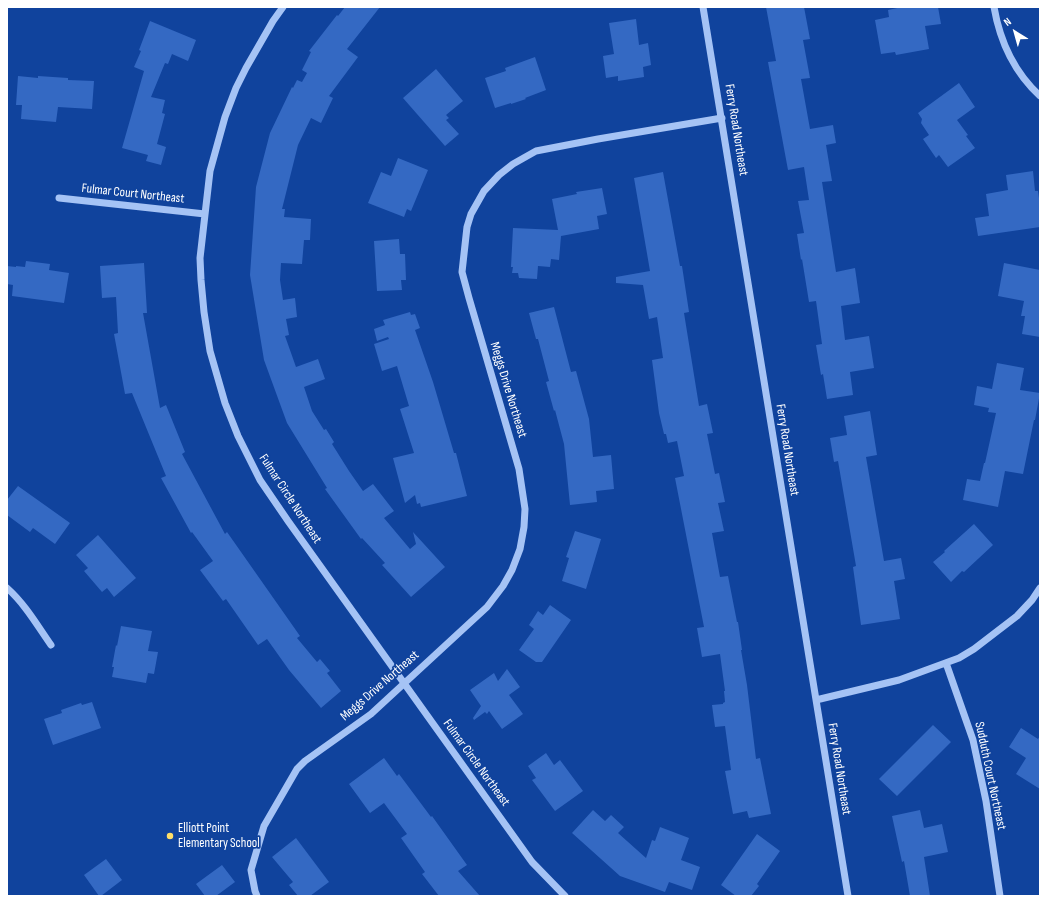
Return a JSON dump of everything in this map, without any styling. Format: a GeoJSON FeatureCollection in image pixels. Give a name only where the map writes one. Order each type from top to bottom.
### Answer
{"type":"FeatureCollection","features":[{"type":"Feature","properties":{"kind":"street","name":"Fulmar Circle Northeast"},"geometry":{"type":"LineString","coordinates":[[283,7],[273,21],[236,88],[225,117],[210,171],[200,258],[201,280],[210,351],[225,403],[238,436],[260,480],[284,516],[532,862],[565,896]]}},
{"type":"Feature","properties":{"kind":"street","name":"Ferry Road Northeast"},"geometry":{"type":"LineString","coordinates":[[703,7],[848,896]]}},
{"type":"Feature","properties":{"kind":"street"},"geometry":{"type":"LineString","coordinates":[[994,7],[997,24],[1008,54],[1019,73],[1030,87],[1040,96]]}},
{"type":"Feature","properties":{"kind":"street","name":"Meggs Drive Northeast"},"geometry":{"type":"LineString","coordinates":[[257,896],[251,870],[264,826],[297,769],[371,714],[487,607],[503,586],[512,570],[520,549],[525,510],[519,470],[468,298],[462,272],[466,227],[471,214],[484,191],[499,174],[536,151],[722,118]]}},
{"type":"Feature","properties":{"kind":"street","name":"Fulmar Court Northeast"},"geometry":{"type":"LineString","coordinates":[[59,198],[205,214]]}},
{"type":"Feature","properties":{"kind":"street"},"geometry":{"type":"LineString","coordinates":[[7,588],[15,595],[26,609],[51,645]]}},
{"type":"Feature","properties":{"kind":"street"},"geometry":{"type":"LineString","coordinates":[[816,700],[899,680],[959,658],[974,649],[1017,616],[1032,600],[1040,588]]}},
{"type":"Feature","properties":{"kind":"street","name":"Sudduth Court Northeast"},"geometry":{"type":"LineString","coordinates":[[946,663],[973,740],[986,801],[1000,896]]}},
{"type":"Feature","properties":{"kind":"building"},"geometry":{"type":"Polygon","coordinates":[[[345,7],[380,7],[347,49],[358,57],[329,96],[333,98],[321,123],[311,118],[298,145],[282,209],[285,209],[284,217],[311,219],[310,240],[304,240],[302,264],[281,263],[280,280],[283,300],[295,298],[297,317],[286,319],[289,335],[285,336],[296,367],[318,359],[325,379],[304,387],[312,411],[324,430],[326,429],[334,442],[332,444],[349,471],[363,491],[373,484],[394,511],[384,518],[410,549],[416,544],[413,532],[445,567],[411,597],[382,565],[385,563],[362,538],[361,539],[325,489],[327,488],[287,423],[264,360],[250,275],[256,187],[270,133],[292,87],[293,88],[297,80],[302,82],[307,73],[302,70],[311,52],[309,51],[345,7]]]}},
{"type":"Feature","properties":{"kind":"building"},"geometry":{"type":"Polygon","coordinates":[[[766,7],[804,7],[810,39],[803,40],[810,78],[801,79],[810,129],[833,125],[836,143],[826,145],[832,181],[822,182],[836,272],[855,268],[860,303],[841,306],[845,340],[869,336],[874,368],[850,372],[853,395],[827,399],[823,374],[821,375],[816,345],[822,344],[816,301],[809,302],[797,234],[804,233],[798,201],[809,200],[804,167],[788,170],[768,62],[776,61],[766,7]]]}},
{"type":"Feature","properties":{"kind":"building"},"geometry":{"type":"Polygon","coordinates":[[[902,7],[938,7],[941,24],[925,26],[929,49],[896,55],[895,52],[881,54],[875,20],[889,17],[888,10],[902,7]]]}},
{"type":"Feature","properties":{"kind":"building"},"geometry":{"type":"Polygon","coordinates":[[[636,19],[639,45],[648,43],[651,65],[643,67],[644,77],[618,81],[618,76],[606,78],[603,56],[614,54],[609,23],[636,19]]]}},
{"type":"Feature","properties":{"kind":"building"},"geometry":{"type":"Polygon","coordinates":[[[150,21],[196,40],[188,61],[172,54],[168,64],[165,63],[151,97],[165,100],[162,113],[165,114],[157,144],[166,147],[161,165],[146,161],[148,155],[122,148],[144,71],[134,67],[141,51],[139,50],[150,21]]]}},
{"type":"Feature","properties":{"kind":"building"},"geometry":{"type":"Polygon","coordinates":[[[535,57],[546,90],[525,98],[526,99],[495,108],[485,78],[506,71],[505,68],[535,57]]]}},
{"type":"Feature","properties":{"kind":"building"},"geometry":{"type":"Polygon","coordinates":[[[436,69],[463,101],[446,115],[449,118],[446,120],[459,134],[445,146],[403,98],[436,69]]]}},
{"type":"Feature","properties":{"kind":"building"},"geometry":{"type":"Polygon","coordinates":[[[18,76],[38,78],[38,76],[68,78],[68,80],[94,81],[92,109],[58,107],[56,122],[21,119],[22,105],[16,105],[18,76]]]}},
{"type":"Feature","properties":{"kind":"building"},"geometry":{"type":"Polygon","coordinates":[[[959,83],[975,107],[957,120],[975,148],[948,167],[939,155],[936,158],[923,139],[929,135],[921,123],[922,119],[918,113],[959,83]]]}},
{"type":"Feature","properties":{"kind":"building"},"geometry":{"type":"Polygon","coordinates":[[[398,158],[428,170],[411,211],[407,209],[404,217],[368,203],[381,172],[391,176],[398,158]]]}},
{"type":"Feature","properties":{"kind":"building"},"geometry":{"type":"Polygon","coordinates":[[[1033,171],[1035,191],[1038,191],[1040,205],[1040,227],[978,236],[975,218],[989,216],[986,194],[1008,190],[1006,175],[1033,171]]]}},
{"type":"Feature","properties":{"kind":"building"},"geometry":{"type":"Polygon","coordinates":[[[663,172],[680,266],[682,266],[689,312],[684,313],[699,406],[707,404],[713,433],[707,434],[715,474],[719,473],[725,502],[718,503],[724,531],[712,533],[720,577],[728,576],[738,622],[756,759],[760,758],[771,814],[749,818],[747,811],[733,814],[725,771],[731,770],[725,726],[715,727],[712,705],[723,704],[725,702],[720,654],[702,657],[697,628],[704,627],[675,478],[684,476],[677,441],[668,443],[666,434],[664,434],[659,413],[652,360],[663,358],[657,317],[649,319],[643,285],[616,283],[616,277],[650,271],[634,178],[663,172]]]}},
{"type":"Feature","properties":{"kind":"building"},"geometry":{"type":"Polygon","coordinates":[[[602,188],[607,214],[597,216],[599,229],[561,236],[559,260],[551,259],[550,267],[538,266],[537,279],[519,278],[518,273],[512,273],[513,228],[558,230],[552,199],[577,194],[576,192],[602,188]]]}},
{"type":"Feature","properties":{"kind":"building"},"geometry":{"type":"Polygon","coordinates":[[[399,239],[400,254],[405,254],[406,280],[401,280],[402,290],[377,291],[374,241],[399,239]]]}},
{"type":"Feature","properties":{"kind":"building"},"geometry":{"type":"Polygon","coordinates":[[[26,261],[50,264],[49,270],[69,273],[64,303],[12,296],[13,285],[7,284],[7,266],[25,267],[26,261]]]}},
{"type":"Feature","properties":{"kind":"building"},"geometry":{"type":"Polygon","coordinates":[[[144,263],[147,313],[143,313],[160,408],[166,405],[185,452],[182,454],[225,534],[227,532],[300,636],[297,638],[317,662],[320,659],[330,671],[327,673],[341,691],[321,708],[289,670],[267,639],[258,645],[226,599],[223,601],[200,570],[213,561],[192,532],[191,533],[161,478],[166,476],[132,393],[125,394],[114,334],[118,333],[116,297],[102,298],[100,266],[144,263]]]}},
{"type":"Feature","properties":{"kind":"building"},"geometry":{"type":"Polygon","coordinates":[[[1004,263],[1040,270],[1040,337],[1022,334],[1025,316],[1021,316],[1024,301],[998,296],[1004,263]]]}},
{"type":"Feature","properties":{"kind":"building"},"geometry":{"type":"Polygon","coordinates":[[[554,307],[571,372],[576,371],[589,419],[593,457],[611,455],[614,489],[596,491],[597,502],[570,505],[564,444],[546,382],[549,381],[538,339],[536,339],[529,313],[554,307]]]}},
{"type":"Feature","properties":{"kind":"building"},"geometry":{"type":"Polygon","coordinates":[[[410,312],[411,315],[415,314],[420,328],[415,330],[433,382],[454,453],[456,453],[467,496],[421,507],[420,503],[417,504],[415,495],[405,503],[393,458],[414,453],[400,409],[409,406],[397,366],[382,371],[374,344],[389,339],[388,337],[377,341],[374,329],[385,325],[383,320],[410,312]]]}},
{"type":"Feature","properties":{"kind":"building"},"geometry":{"type":"Polygon","coordinates":[[[997,363],[1024,368],[1020,390],[1040,393],[1023,474],[1005,471],[998,507],[963,500],[967,479],[980,481],[996,413],[988,412],[989,408],[974,405],[977,386],[992,389],[997,363]]]}},
{"type":"Feature","properties":{"kind":"building"},"geometry":{"type":"Polygon","coordinates":[[[870,411],[877,455],[866,457],[884,561],[901,558],[905,579],[894,581],[900,619],[861,625],[853,567],[856,566],[838,461],[834,462],[830,438],[847,435],[844,416],[870,411]]]}},
{"type":"Feature","properties":{"kind":"building"},"geometry":{"type":"Polygon","coordinates":[[[18,486],[70,523],[55,544],[33,528],[30,532],[7,515],[7,500],[18,486]]]}},
{"type":"Feature","properties":{"kind":"building"},"geometry":{"type":"Polygon","coordinates":[[[974,524],[993,545],[951,582],[933,562],[974,524]]]}},
{"type":"Feature","properties":{"kind":"building"},"geometry":{"type":"Polygon","coordinates":[[[575,531],[601,539],[586,589],[562,581],[569,558],[566,557],[575,531]]]}},
{"type":"Feature","properties":{"kind":"building"},"geometry":{"type":"Polygon","coordinates":[[[98,535],[136,578],[114,597],[107,588],[102,592],[84,571],[88,568],[76,555],[98,535]]]}},
{"type":"Feature","properties":{"kind":"building"},"geometry":{"type":"Polygon","coordinates":[[[550,605],[571,620],[542,662],[536,662],[519,650],[534,629],[529,625],[538,611],[543,615],[550,605]]]}},
{"type":"Feature","properties":{"kind":"building"},"geometry":{"type":"Polygon","coordinates":[[[121,626],[152,631],[148,651],[158,652],[154,674],[148,673],[146,683],[112,677],[114,667],[112,667],[121,626]]]}},
{"type":"Feature","properties":{"kind":"building"},"geometry":{"type":"Polygon","coordinates":[[[507,669],[520,687],[509,695],[523,714],[502,729],[489,711],[487,714],[485,712],[474,720],[473,718],[481,706],[470,690],[494,673],[498,681],[507,669]]]}},
{"type":"Feature","properties":{"kind":"building"},"geometry":{"type":"Polygon","coordinates":[[[92,702],[101,728],[53,745],[44,719],[62,713],[61,710],[81,703],[82,705],[92,702]]]}},
{"type":"Feature","properties":{"kind":"building"},"geometry":{"type":"Polygon","coordinates":[[[933,725],[951,742],[897,796],[879,779],[933,725]]]}},
{"type":"Feature","properties":{"kind":"building"},"geometry":{"type":"Polygon","coordinates":[[[1021,728],[1038,739],[1040,736],[1040,789],[1016,774],[1026,758],[1009,747],[1021,728]]]}},
{"type":"Feature","properties":{"kind":"building"},"geometry":{"type":"Polygon","coordinates":[[[546,753],[554,765],[560,760],[583,791],[555,811],[532,780],[536,778],[528,766],[546,753]]]}},
{"type":"Feature","properties":{"kind":"building"},"geometry":{"type":"Polygon","coordinates":[[[384,758],[397,776],[399,774],[431,817],[432,816],[467,865],[458,871],[480,896],[439,896],[422,874],[425,872],[401,838],[407,834],[384,803],[370,813],[349,784],[384,758]]]}},
{"type":"Feature","properties":{"kind":"building"},"geometry":{"type":"Polygon","coordinates":[[[593,810],[605,821],[611,815],[624,827],[618,833],[646,858],[652,840],[655,841],[660,827],[689,838],[681,860],[700,867],[692,890],[669,882],[665,892],[620,876],[572,833],[593,810]]]}},
{"type":"Feature","properties":{"kind":"building"},"geometry":{"type":"Polygon","coordinates":[[[920,810],[924,828],[942,824],[948,852],[924,857],[930,896],[910,896],[904,861],[902,862],[892,816],[920,810]]]}},
{"type":"Feature","properties":{"kind":"building"},"geometry":{"type":"Polygon","coordinates":[[[757,834],[780,851],[757,884],[759,886],[751,896],[736,896],[721,885],[757,834]]]}},
{"type":"Feature","properties":{"kind":"building"},"geometry":{"type":"Polygon","coordinates":[[[296,838],[329,882],[310,896],[298,896],[289,885],[293,882],[272,857],[296,838]]]}},
{"type":"Feature","properties":{"kind":"building"},"geometry":{"type":"Polygon","coordinates":[[[106,859],[122,880],[99,896],[84,875],[106,859]]]}},
{"type":"Feature","properties":{"kind":"building"},"geometry":{"type":"Polygon","coordinates":[[[222,865],[235,882],[216,896],[205,896],[196,884],[222,865]]]}},
{"type":"Feature","properties":{"kind":"place","name":"Elliott Point Elementary School"},"geometry":{"type":"Point","coordinates":[170,836]}}]}
